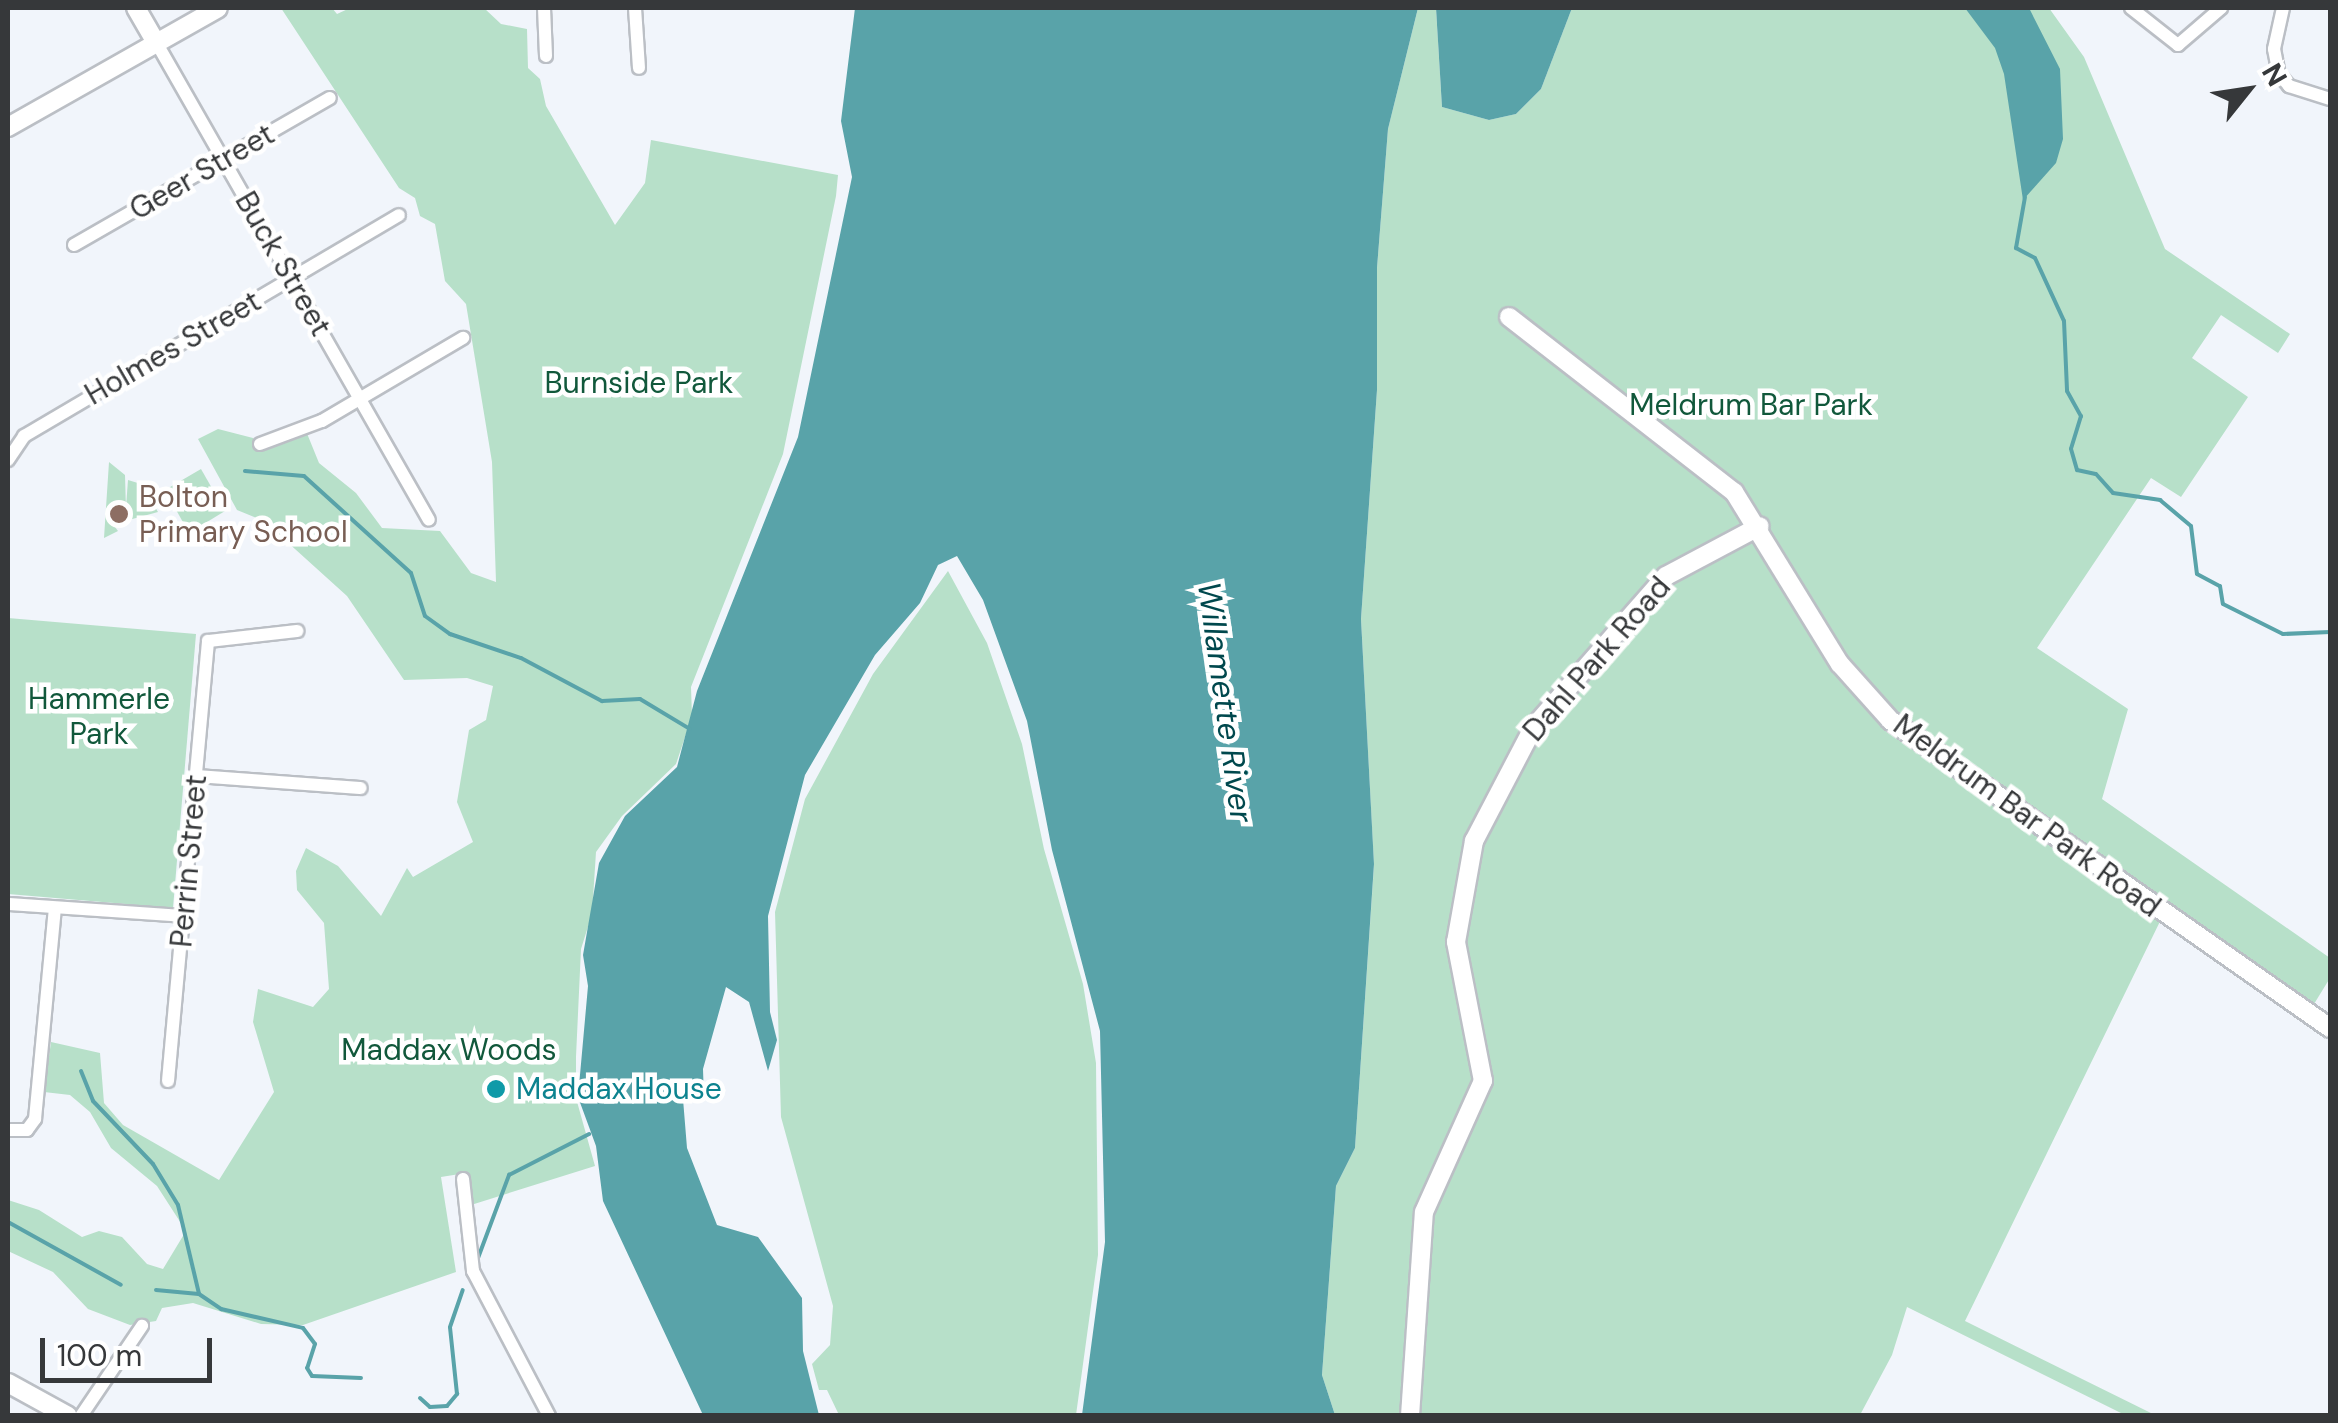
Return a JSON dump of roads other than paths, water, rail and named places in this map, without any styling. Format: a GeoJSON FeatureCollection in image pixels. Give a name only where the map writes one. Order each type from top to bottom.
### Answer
{"type":"FeatureCollection","features":[{"type":"Feature","properties":{"kind":"street","name":"Buck Street"},"geometry":{"type":"LineString","coordinates":[[136,8],[430,520]]}},
{"type":"Feature","properties":{"kind":"street"},"geometry":{"type":"LineString","coordinates":[[8,127],[218,8]]}},
{"type":"Feature","properties":{"kind":"street"},"geometry":{"type":"LineString","coordinates":[[544,8],[546,56]]}},
{"type":"Feature","properties":{"kind":"street"},"geometry":{"type":"LineString","coordinates":[[636,8],[639,68]]}},
{"type":"Feature","properties":{"kind":"street"},"geometry":{"type":"LineString","coordinates":[[2131,8],[2178,45],[2221,8]]}},
{"type":"Feature","properties":{"kind":"street"},"geometry":{"type":"LineString","coordinates":[[2283,8],[2274,49],[2279,74],[2290,86],[2330,99]]}},
{"type":"Feature","properties":{"kind":"street","name":"Geer Street"},"geometry":{"type":"LineString","coordinates":[[74,246],[330,98]]}},
{"type":"Feature","properties":{"kind":"street","name":"Holmes Street"},"geometry":{"type":"LineString","coordinates":[[8,460],[24,436],[399,215]]}},
{"type":"Feature","properties":{"kind":"street","name":"Meldrum Bar Park Road"},"geometry":{"type":"LineString","coordinates":[[1509,317],[1718,478],[1760,526],[1840,664],[1890,720],[2330,1028]]}},
{"type":"Feature","properties":{"kind":"street"},"geometry":{"type":"LineString","coordinates":[[260,444],[360,399],[463,338]]}},
{"type":"Feature","properties":{"kind":"street","name":"Dahl Park Road"},"geometry":{"type":"LineString","coordinates":[[1410,1416],[1424,1212],[1483,1081],[1456,942],[1474,842],[1533,728],[1666,576],[1760,526]]}},
{"type":"Feature","properties":{"kind":"street","name":"Perrin Street"},"geometry":{"type":"LineString","coordinates":[[168,1081],[208,641],[297,631]]}},
{"type":"Feature","properties":{"kind":"street"},"geometry":{"type":"LineString","coordinates":[[196,776],[361,788]]}},
{"type":"Feature","properties":{"kind":"street"},"geometry":{"type":"LineString","coordinates":[[8,904],[184,916]]}},
{"type":"Feature","properties":{"kind":"street"},"geometry":{"type":"LineString","coordinates":[[8,1130],[31,1128],[55,908]]}},
{"type":"Feature","properties":{"kind":"street"},"geometry":{"type":"LineString","coordinates":[[463,1179],[473,1270],[548,1416]]}},
{"type":"Feature","properties":{"kind":"street"},"geometry":{"type":"LineString","coordinates":[[82,1416],[142,1326]]}},
{"type":"Feature","properties":{"kind":"street"},"geometry":{"type":"LineString","coordinates":[[8,1383],[68,1416]]}},
{"type":"Feature","properties":{"kind":"water","name":"Willamette River"},"geometry":{"type":"Polygon","coordinates":[[[855,8],[1418,8],[1388,129],[1377,268],[1377,390],[1361,619],[1374,864],[1355,1148],[1336,1186],[1322,1375],[1335,1415],[1082,1415],[1105,1242],[1100,1031],[1052,850],[1027,721],[983,600],[957,556],[938,565],[920,603],[875,655],[805,775],[768,916],[770,1012],[777,1040],[768,1071],[749,1002],[726,987],[703,1069],[704,1099],[687,1094],[683,1099],[687,1148],[717,1225],[758,1237],[802,1298],[803,1351],[819,1415],[703,1415],[603,1201],[596,1146],[578,1097],[588,986],[583,955],[599,863],[625,816],[677,767],[697,691],[798,437],[852,177],[841,121],[855,8]]]}},
{"type":"Feature","properties":{"kind":"water"},"geometry":{"type":"Polygon","coordinates":[[[1436,8],[1572,8],[1541,89],[1516,114],[1489,120],[1442,107],[1436,8]]]}},
{"type":"Feature","properties":{"kind":"water"},"geometry":{"type":"Polygon","coordinates":[[[1965,8],[2029,8],[2060,69],[2063,139],[2056,163],[2023,200],[2004,74],[1995,48],[1965,8]]]}},
{"type":"Feature","properties":{"kind":"waterway"},"geometry":{"type":"LineString","coordinates":[[2025,197],[2016,248],[2035,258],[2064,321],[2067,391],[2081,416],[2071,449],[2077,470],[2096,474],[2113,493],[2160,500],[2191,526],[2197,574],[2220,586],[2223,604],[2283,634],[2330,632]]}},
{"type":"Feature","properties":{"kind":"waterway"},"geometry":{"type":"LineString","coordinates":[[245,471],[304,476],[411,573],[425,616],[450,634],[521,658],[602,701],[640,699],[690,729]]}},
{"type":"Feature","properties":{"kind":"waterway"},"geometry":{"type":"LineString","coordinates":[[81,1071],[93,1101],[153,1164],[178,1205],[199,1294]]}},
{"type":"Feature","properties":{"kind":"waterway"},"geometry":{"type":"LineString","coordinates":[[478,1258],[509,1175],[589,1134]]}},
{"type":"Feature","properties":{"kind":"waterway"},"geometry":{"type":"LineString","coordinates":[[8,1222],[121,1285]]}},
{"type":"Feature","properties":{"kind":"waterway"},"geometry":{"type":"LineString","coordinates":[[156,1290],[199,1294],[221,1309],[303,1328],[315,1344],[307,1368],[312,1376],[361,1378]]}},
{"type":"Feature","properties":{"kind":"waterway"},"geometry":{"type":"LineString","coordinates":[[420,1398],[430,1407],[447,1406],[457,1394],[450,1327],[463,1290]]}},
{"type":"Feature","properties":{"kind":"place","name":"Bolton Primary School"},"geometry":{"type":"Point","coordinates":[119,514]}},
{"type":"Feature","properties":{"kind":"place","name":"Maddax House"},"geometry":{"type":"Point","coordinates":[496,1089]}},
{"type":"Feature","properties":{"kind":"park label","name":"Burnside Park"},"geometry":{"type":"Point","coordinates":[639,383]}},
{"type":"Feature","properties":{"kind":"park label","name":"Meldrum Bar Park"},"geometry":{"type":"Point","coordinates":[1751,405]}},
{"type":"Feature","properties":{"kind":"park label","name":"Hammerle Park"},"geometry":{"type":"Point","coordinates":[99,716]}},
{"type":"Feature","properties":{"kind":"park label","name":"Maddax Woods"},"geometry":{"type":"Point","coordinates":[449,1050]}}]}
